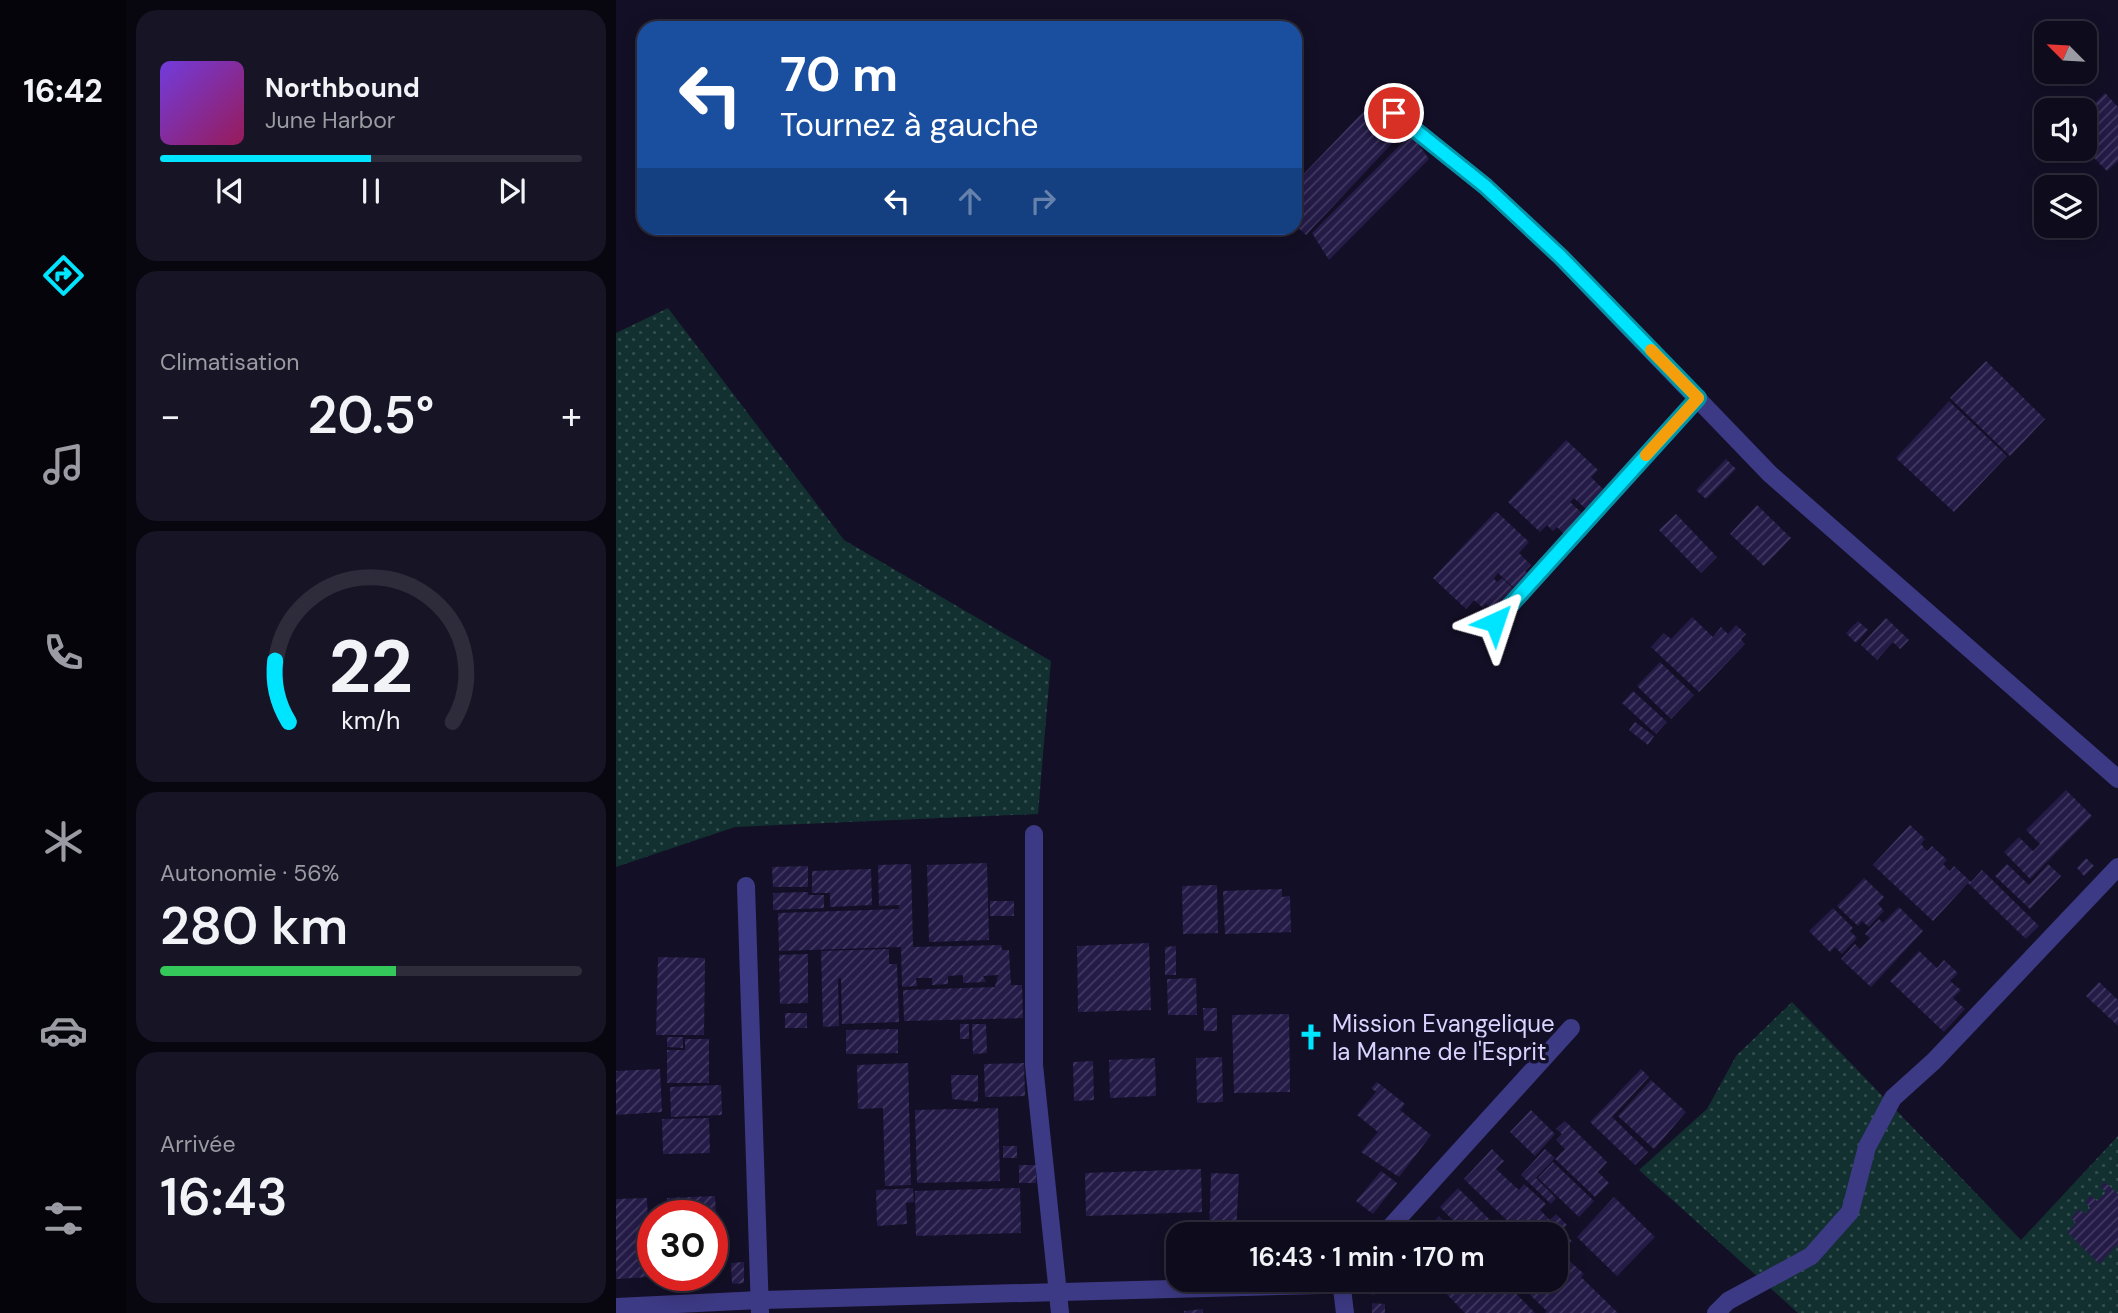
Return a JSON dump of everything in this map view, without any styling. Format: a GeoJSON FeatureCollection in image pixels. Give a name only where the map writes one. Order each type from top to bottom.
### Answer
{"type":"FeatureCollection","features":[{"type":"Feature","properties":{"kind":"street"},"geometry":{"type":"LineString","coordinates":[[1394,113],[1485,186],[1561,257],[1770,474],[2118,779]]}},
{"type":"Feature","properties":{"kind":"street"},"geometry":{"type":"LineString","coordinates":[[1495,622],[1698,398]]}},
{"type":"Feature","properties":{"kind":"street"},"geometry":{"type":"LineString","coordinates":[[1034,834],[1034,1065],[1059,1291],[1059,1313]]}},
{"type":"Feature","properties":{"kind":"street"},"geometry":{"type":"LineString","coordinates":[[1716,1313],[1728,1301],[1811,1256],[1850,1212],[1867,1147],[1893,1098],[1934,1061],[2118,867]]}},
{"type":"Feature","properties":{"kind":"street"},"geometry":{"type":"LineString","coordinates":[[746,886],[760,1306]]}},
{"type":"Feature","properties":{"kind":"street"},"geometry":{"type":"LineString","coordinates":[[1395,1222],[1571,1028]]}},
{"type":"Feature","properties":{"kind":"street"},"geometry":{"type":"LineString","coordinates":[[616,1307],[760,1306],[1166,1288]]}},
{"type":"Feature","properties":{"kind":"street"},"geometry":{"type":"LineString","coordinates":[[1342,1292],[1345,1313]]}},
{"type":"Feature","properties":{"kind":"green space"},"geometry":{"type":"Polygon","coordinates":[[[668,308],[844,540],[1051,661],[1038,814],[735,827],[616,867],[616,333],[668,308]]]}},
{"type":"Feature","properties":{"kind":"green space"},"geometry":{"type":"Polygon","coordinates":[[[1792,1002],[2021,1240],[2118,1136],[2118,1313],[1798,1313],[1639,1170],[1707,1109],[1736,1056],[1792,1002]]]}},
{"type":"Feature","properties":{"kind":"building"},"geometry":{"type":"Polygon","coordinates":[[[2105,93],[2118,107],[2118,161],[2107,171],[2097,161],[2097,101],[2105,93]]]}},
{"type":"Feature","properties":{"kind":"building"},"geometry":{"type":"Polygon","coordinates":[[[1369,106],[1399,136],[1306,235],[1302,231],[1302,176],[1369,106]]]}},
{"type":"Feature","properties":{"kind":"building"},"geometry":{"type":"Polygon","coordinates":[[[1411,134],[1429,159],[1329,260],[1312,233],[1411,134]]]}},
{"type":"Feature","properties":{"kind":"building"},"geometry":{"type":"Polygon","coordinates":[[[1986,361],[2045,419],[2010,456],[1950,398],[1986,361]]]}},
{"type":"Feature","properties":{"kind":"building"},"geometry":{"type":"Polygon","coordinates":[[[1949,401],[2007,456],[1954,512],[1896,458],[1949,401]]]}},
{"type":"Feature","properties":{"kind":"building"},"geometry":{"type":"Polygon","coordinates":[[[1566,440],[1598,470],[1591,477],[1605,491],[1587,510],[1574,498],[1570,502],[1583,514],[1564,534],[1557,527],[1553,531],[1547,525],[1540,532],[1508,502],[1566,440]]]}},
{"type":"Feature","properties":{"kind":"building"},"geometry":{"type":"Polygon","coordinates":[[[1726,459],[1736,469],[1706,499],[1696,490],[1726,459]]]}},
{"type":"Feature","properties":{"kind":"building"},"geometry":{"type":"Polygon","coordinates":[[[1757,505],[1791,538],[1764,566],[1730,534],[1757,505]]]}},
{"type":"Feature","properties":{"kind":"building"},"geometry":{"type":"Polygon","coordinates":[[[1496,511],[1529,542],[1519,553],[1531,565],[1525,571],[1529,574],[1515,589],[1498,573],[1497,574],[1494,579],[1497,582],[1502,578],[1519,594],[1498,616],[1486,604],[1483,608],[1474,600],[1466,609],[1433,578],[1496,511]]]}},
{"type":"Feature","properties":{"kind":"building"},"geometry":{"type":"Polygon","coordinates":[[[1676,514],[1717,557],[1701,573],[1659,530],[1676,514]]]}},
{"type":"Feature","properties":{"kind":"building"},"geometry":{"type":"Polygon","coordinates":[[[1692,617],[1713,637],[1721,627],[1728,634],[1736,625],[1746,634],[1741,639],[1745,644],[1699,692],[1651,647],[1664,633],[1671,639],[1692,617]]]}},
{"type":"Feature","properties":{"kind":"building"},"geometry":{"type":"Polygon","coordinates":[[[1886,618],[1909,640],[1900,649],[1893,642],[1877,660],[1861,645],[1886,618]]]}},
{"type":"Feature","properties":{"kind":"building"},"geometry":{"type":"Polygon","coordinates":[[[1858,621],[1868,630],[1856,643],[1846,633],[1858,621]]]}},
{"type":"Feature","properties":{"kind":"building"},"geometry":{"type":"Polygon","coordinates":[[[1660,662],[1694,695],[1671,719],[1637,686],[1660,662]]]}},
{"type":"Feature","properties":{"kind":"building"},"geometry":{"type":"Polygon","coordinates":[[[1633,691],[1667,722],[1656,734],[1622,703],[1633,691]]]}},
{"type":"Feature","properties":{"kind":"building"},"geometry":{"type":"Polygon","coordinates":[[[1635,722],[1654,736],[1648,745],[1629,730],[1635,722]]]}},
{"type":"Feature","properties":{"kind":"building"},"geometry":{"type":"Polygon","coordinates":[[[2066,790],[2092,816],[2030,879],[2004,852],[2019,837],[2033,851],[2040,844],[2026,830],[2066,790]]]}},
{"type":"Feature","properties":{"kind":"building"},"geometry":{"type":"Polygon","coordinates":[[[1910,825],[1925,839],[1921,844],[1927,851],[1932,846],[1947,860],[1943,864],[1950,871],[1954,866],[1971,882],[1982,870],[2039,926],[2026,939],[1968,883],[1933,921],[1873,865],[1910,825]]]}},
{"type":"Feature","properties":{"kind":"building"},"geometry":{"type":"Polygon","coordinates":[[[2086,858],[2094,866],[2084,876],[2077,868],[2086,858]]]}},
{"type":"Feature","properties":{"kind":"building"},"geometry":{"type":"Polygon","coordinates":[[[987,863],[989,940],[929,942],[927,865],[987,863]]]}},
{"type":"Feature","properties":{"kind":"building"},"geometry":{"type":"Polygon","coordinates":[[[911,864],[913,947],[1001,945],[1002,950],[1009,950],[1011,985],[1022,985],[1023,1018],[904,1021],[903,990],[995,987],[998,975],[983,976],[986,982],[963,983],[963,975],[948,976],[948,984],[932,985],[932,978],[916,978],[917,986],[902,987],[901,947],[779,951],[778,913],[899,909],[899,905],[879,906],[878,865],[911,864]]]}},
{"type":"Feature","properties":{"kind":"building"},"geometry":{"type":"Polygon","coordinates":[[[2007,864],[2029,885],[2048,864],[2061,876],[2030,909],[1995,876],[2007,864]]]}},
{"type":"Feature","properties":{"kind":"building"},"geometry":{"type":"Polygon","coordinates":[[[808,866],[808,887],[773,887],[772,867],[808,866]]]}},
{"type":"Feature","properties":{"kind":"building"},"geometry":{"type":"Polygon","coordinates":[[[871,869],[872,905],[830,907],[830,893],[812,893],[812,871],[871,869]]]}},
{"type":"Feature","properties":{"kind":"building"},"geometry":{"type":"Polygon","coordinates":[[[1864,878],[1884,897],[1878,904],[1884,911],[1869,927],[1862,921],[1858,926],[1837,906],[1864,878]]]}},
{"type":"Feature","properties":{"kind":"building"},"geometry":{"type":"Polygon","coordinates":[[[1217,885],[1218,933],[1183,934],[1182,886],[1217,885]]]}},
{"type":"Feature","properties":{"kind":"building"},"geometry":{"type":"Polygon","coordinates":[[[1282,889],[1282,897],[1290,896],[1291,932],[1225,934],[1223,891],[1282,889]]]}},
{"type":"Feature","properties":{"kind":"building"},"geometry":{"type":"Polygon","coordinates":[[[808,892],[808,895],[824,895],[824,908],[773,910],[773,893],[808,892]]]}},
{"type":"Feature","properties":{"kind":"building"},"geometry":{"type":"Polygon","coordinates":[[[990,901],[1014,901],[1014,916],[990,916],[990,901]]]}},
{"type":"Feature","properties":{"kind":"building"},"geometry":{"type":"Polygon","coordinates":[[[1899,907],[1923,931],[1871,987],[1841,959],[1855,944],[1860,949],[1870,938],[1865,934],[1879,919],[1883,923],[1899,907]]]}},
{"type":"Feature","properties":{"kind":"building"},"geometry":{"type":"Polygon","coordinates":[[[1833,908],[1853,928],[1850,931],[1857,938],[1842,954],[1835,947],[1830,952],[1809,931],[1833,908]]]}},
{"type":"Feature","properties":{"kind":"building"},"geometry":{"type":"Polygon","coordinates":[[[1149,943],[1151,1010],[1078,1012],[1077,946],[1149,943]]]}},
{"type":"Feature","properties":{"kind":"building"},"geometry":{"type":"Polygon","coordinates":[[[1176,946],[1176,975],[1165,975],[1165,947],[1176,946]]]}},
{"type":"Feature","properties":{"kind":"building"},"geometry":{"type":"Polygon","coordinates":[[[889,949],[889,964],[897,964],[899,1022],[842,1024],[841,978],[838,979],[839,1026],[823,1027],[821,951],[889,949]]]}},
{"type":"Feature","properties":{"kind":"building"},"geometry":{"type":"Polygon","coordinates":[[[1919,951],[1937,968],[1944,960],[1958,973],[1950,981],[1961,990],[1953,998],[1965,1009],[1944,1032],[1890,981],[1919,951]]]}},
{"type":"Feature","properties":{"kind":"building"},"geometry":{"type":"Polygon","coordinates":[[[808,954],[808,1003],[780,1004],[779,955],[808,954]]]}},
{"type":"Feature","properties":{"kind":"building"},"geometry":{"type":"Polygon","coordinates":[[[658,957],[705,958],[704,1035],[656,1035],[658,957]]]}},
{"type":"Feature","properties":{"kind":"building"},"geometry":{"type":"Polygon","coordinates":[[[1196,978],[1197,1015],[1168,1015],[1167,979],[1196,978]]]}},
{"type":"Feature","properties":{"kind":"building"},"geometry":{"type":"Polygon","coordinates":[[[2099,982],[2118,1000],[2118,1026],[2086,996],[2099,982]]]}},
{"type":"Feature","properties":{"kind":"building"},"geometry":{"type":"Polygon","coordinates":[[[1203,1008],[1217,1008],[1217,1031],[1204,1031],[1203,1008]]]}},
{"type":"Feature","properties":{"kind":"building"},"geometry":{"type":"Polygon","coordinates":[[[785,1013],[807,1013],[807,1028],[785,1028],[785,1013]]]}},
{"type":"Feature","properties":{"kind":"building"},"geometry":{"type":"Polygon","coordinates":[[[1289,1014],[1290,1092],[1234,1093],[1232,1015],[1289,1014]]]}},
{"type":"Feature","properties":{"kind":"building"},"geometry":{"type":"Polygon","coordinates":[[[960,1024],[969,1024],[969,1039],[960,1039],[960,1024]]]}},
{"type":"Feature","properties":{"kind":"building"},"geometry":{"type":"Polygon","coordinates":[[[972,1024],[986,1024],[987,1053],[973,1054],[972,1024]]]}},
{"type":"Feature","properties":{"kind":"building"},"geometry":{"type":"Polygon","coordinates":[[[898,1029],[898,1053],[846,1054],[846,1030],[898,1029]]]}},
{"type":"Feature","properties":{"kind":"building"},"geometry":{"type":"Polygon","coordinates":[[[667,1037],[683,1037],[683,1048],[667,1047],[667,1037]]]}},
{"type":"Feature","properties":{"kind":"building"},"geometry":{"type":"Polygon","coordinates":[[[685,1039],[709,1039],[709,1083],[667,1083],[667,1050],[685,1050],[685,1039]]]}},
{"type":"Feature","properties":{"kind":"building"},"geometry":{"type":"Polygon","coordinates":[[[1222,1057],[1223,1102],[1197,1103],[1196,1058],[1222,1057]]]}},
{"type":"Feature","properties":{"kind":"building"},"geometry":{"type":"Polygon","coordinates":[[[1155,1058],[1156,1096],[1110,1098],[1109,1060],[1155,1058]]]}},
{"type":"Feature","properties":{"kind":"building"},"geometry":{"type":"Polygon","coordinates":[[[1093,1061],[1094,1100],[1074,1101],[1073,1062],[1093,1061]]]}},
{"type":"Feature","properties":{"kind":"building"},"geometry":{"type":"Polygon","coordinates":[[[908,1063],[911,1185],[885,1186],[883,1108],[858,1109],[857,1065],[908,1063]]]}},
{"type":"Feature","properties":{"kind":"building"},"geometry":{"type":"Polygon","coordinates":[[[1024,1063],[1025,1096],[985,1097],[984,1064],[1024,1063]]]}},
{"type":"Feature","properties":{"kind":"building"},"geometry":{"type":"Polygon","coordinates":[[[660,1069],[662,1112],[616,1115],[616,1071],[660,1069]]]}},
{"type":"Feature","properties":{"kind":"building"},"geometry":{"type":"Polygon","coordinates":[[[1641,1069],[1649,1077],[1612,1117],[1648,1152],[1635,1165],[1590,1122],[1641,1069]]]}},
{"type":"Feature","properties":{"kind":"building"},"geometry":{"type":"Polygon","coordinates":[[[951,1075],[978,1075],[978,1102],[952,1099],[951,1075]]]}},
{"type":"Feature","properties":{"kind":"building"},"geometry":{"type":"Polygon","coordinates":[[[1651,1080],[1686,1112],[1654,1149],[1618,1116],[1651,1080]]]}},
{"type":"Feature","properties":{"kind":"building"},"geometry":{"type":"Polygon","coordinates":[[[1377,1082],[1405,1104],[1400,1110],[1431,1135],[1399,1177],[1361,1152],[1378,1132],[1357,1115],[1376,1092],[1371,1088],[1377,1082]]]}},
{"type":"Feature","properties":{"kind":"building"},"geometry":{"type":"Polygon","coordinates":[[[721,1085],[722,1115],[671,1117],[670,1087],[721,1085]]]}},
{"type":"Feature","properties":{"kind":"building"},"geometry":{"type":"Polygon","coordinates":[[[998,1108],[1000,1181],[917,1183],[915,1110],[998,1108]]]}},
{"type":"Feature","properties":{"kind":"building"},"geometry":{"type":"Polygon","coordinates":[[[1531,1110],[1555,1134],[1535,1156],[1510,1132],[1531,1110]]]}},
{"type":"Feature","properties":{"kind":"building"},"geometry":{"type":"Polygon","coordinates":[[[709,1118],[710,1153],[663,1154],[662,1119],[709,1118]]]}},
{"type":"Feature","properties":{"kind":"building"},"geometry":{"type":"Polygon","coordinates":[[[1565,1121],[1607,1162],[1598,1172],[1609,1183],[1595,1197],[1555,1159],[1565,1149],[1556,1140],[1562,1134],[1556,1129],[1565,1121]]]}},
{"type":"Feature","properties":{"kind":"building"},"geometry":{"type":"Polygon","coordinates":[[[1003,1146],[1017,1146],[1017,1158],[1003,1158],[1003,1146]]]}},
{"type":"Feature","properties":{"kind":"building"},"geometry":{"type":"Polygon","coordinates":[[[1492,1149],[1504,1161],[1496,1169],[1519,1190],[1524,1184],[1546,1204],[1540,1210],[1550,1220],[1556,1214],[1564,1222],[1509,1222],[1464,1179],[1492,1149]]]}},
{"type":"Feature","properties":{"kind":"building"},"geometry":{"type":"Polygon","coordinates":[[[1545,1149],[1555,1158],[1536,1178],[1556,1198],[1551,1204],[1521,1175],[1545,1149]]]}},
{"type":"Feature","properties":{"kind":"building"},"geometry":{"type":"Polygon","coordinates":[[[1553,1162],[1594,1201],[1579,1217],[1538,1178],[1553,1162]]]}},
{"type":"Feature","properties":{"kind":"building"},"geometry":{"type":"Polygon","coordinates":[[[1019,1165],[1036,1165],[1036,1183],[1019,1183],[1019,1165]]]}},
{"type":"Feature","properties":{"kind":"building"},"geometry":{"type":"Polygon","coordinates":[[[1201,1169],[1202,1212],[1086,1216],[1085,1173],[1201,1169]]]}},
{"type":"Feature","properties":{"kind":"building"},"geometry":{"type":"Polygon","coordinates":[[[1381,1171],[1397,1183],[1373,1214],[1356,1201],[1381,1171]]]}},
{"type":"Feature","properties":{"kind":"building"},"geometry":{"type":"Polygon","coordinates":[[[1211,1173],[1239,1174],[1237,1222],[1209,1222],[1211,1173]]]}},
{"type":"Feature","properties":{"kind":"building"},"geometry":{"type":"Polygon","coordinates":[[[2105,1182],[2118,1194],[2118,1244],[2099,1264],[2067,1232],[2076,1223],[2071,1218],[2079,1209],[2085,1214],[2090,1208],[2085,1202],[2091,1195],[2097,1201],[2106,1192],[2100,1187],[2105,1182]]]}},
{"type":"Feature","properties":{"kind":"building"},"geometry":{"type":"Polygon","coordinates":[[[913,1188],[914,1202],[906,1203],[907,1224],[877,1226],[876,1190],[913,1188]]]}},
{"type":"Feature","properties":{"kind":"building"},"geometry":{"type":"Polygon","coordinates":[[[1020,1188],[1021,1233],[916,1236],[915,1191],[1020,1188]]]}},
{"type":"Feature","properties":{"kind":"building"},"geometry":{"type":"Polygon","coordinates":[[[1458,1188],[1492,1222],[1454,1222],[1440,1207],[1458,1188]]]}},
{"type":"Feature","properties":{"kind":"building"},"geometry":{"type":"Polygon","coordinates":[[[715,1196],[715,1200],[667,1200],[715,1196]]]}},
{"type":"Feature","properties":{"kind":"building"},"geometry":{"type":"Polygon","coordinates":[[[1614,1197],[1655,1237],[1617,1276],[1577,1237],[1614,1197]]]}},
{"type":"Feature","properties":{"kind":"building"},"geometry":{"type":"Polygon","coordinates":[[[647,1198],[637,1200],[637,1278],[616,1279],[616,1199],[647,1198]]]}},
{"type":"Feature","properties":{"kind":"building"},"geometry":{"type":"Polygon","coordinates":[[[1439,1216],[1445,1222],[1433,1222],[1439,1216]]]}},
{"type":"Feature","properties":{"kind":"building"},"geometry":{"type":"Polygon","coordinates":[[[1568,1260],[1584,1274],[1581,1277],[1618,1313],[1545,1313],[1547,1311],[1530,1295],[1533,1292],[1568,1292],[1568,1260]]]}},
{"type":"Feature","properties":{"kind":"building"},"geometry":{"type":"Polygon","coordinates":[[[744,1262],[744,1283],[732,1284],[731,1263],[744,1262]]]}},
{"type":"Feature","properties":{"kind":"building"},"geometry":{"type":"Polygon","coordinates":[[[1445,1292],[1515,1292],[1535,1313],[1465,1313],[1445,1292]]]}},
{"type":"Feature","properties":{"kind":"building"},"geometry":{"type":"Polygon","coordinates":[[[1372,1303],[1385,1304],[1385,1313],[1372,1313],[1372,1303]]]}},
{"type":"Feature","properties":{"kind":"building"},"geometry":{"type":"Polygon","coordinates":[[[1203,1309],[1203,1313],[1184,1313],[1184,1311],[1203,1309]]]}},
{"type":"Feature","properties":{"kind":"slow traffic"},"geometry":{"type":"LineString","coordinates":[[1646,455],[1698,398],[1651,350]]}},
{"type":"Feature","properties":{"kind":"place","name":"Mission Evangelique la Manne de l'Esprit"},"geometry":{"type":"Point","coordinates":[1311,1037]}},
{"type":"Feature","properties":{"kind":"route"},"geometry":{"type":"LineString","coordinates":[[1394,113],[1485,186],[1561,257],[1698,398],[1495,622]]}}]}
